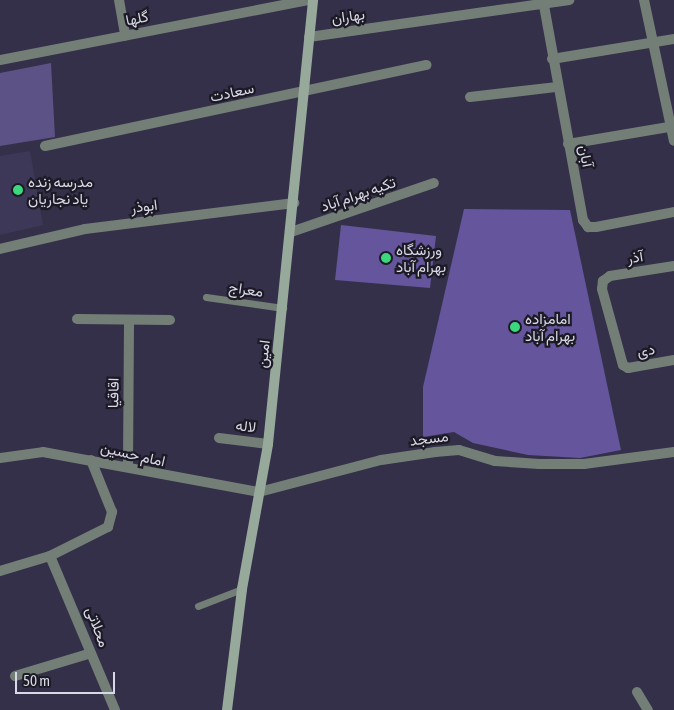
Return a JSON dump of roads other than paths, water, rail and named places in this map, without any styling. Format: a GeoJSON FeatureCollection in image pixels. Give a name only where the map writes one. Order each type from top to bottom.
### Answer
{"type":"FeatureCollection","features":[{"type":"Feature","properties":{"kind":"main road","name":"امین"},"geometry":{"type":"LineString","coordinates":[[227,710],[242,589],[268,444],[294,203],[311,0]]}},
{"type":"Feature","properties":{"kind":"street"},"geometry":{"type":"LineString","coordinates":[[118,0],[125,36]]}},
{"type":"Feature","properties":{"kind":"street","name":"گلها"},"geometry":{"type":"LineString","coordinates":[[0,60],[311,0]]}},
{"type":"Feature","properties":{"kind":"street","name":"بهاران"},"geometry":{"type":"LineString","coordinates":[[309,37],[543,2],[569,0]]}},
{"type":"Feature","properties":{"kind":"street"},"geometry":{"type":"LineString","coordinates":[[644,0],[651,42],[673,126],[674,141]]}},
{"type":"Feature","properties":{"kind":"street","name":"آبان"},"geometry":{"type":"LineString","coordinates":[[543,2],[557,87],[583,220],[588,227],[674,212]]}},
{"type":"Feature","properties":{"kind":"street"},"geometry":{"type":"LineString","coordinates":[[552,59],[674,39]]}},
{"type":"Feature","properties":{"kind":"street","name":"سعادت"},"geometry":{"type":"LineString","coordinates":[[45,146],[304,93],[426,65]]}},
{"type":"Feature","properties":{"kind":"street"},"geometry":{"type":"LineString","coordinates":[[470,98],[557,87]]}},
{"type":"Feature","properties":{"kind":"street"},"geometry":{"type":"LineString","coordinates":[[568,144],[673,126]]}},
{"type":"Feature","properties":{"kind":"street","name":"تکیه بهرام آباد"},"geometry":{"type":"LineString","coordinates":[[290,232],[434,183]]}},
{"type":"Feature","properties":{"kind":"street","name":"ابوذر"},"geometry":{"type":"LineString","coordinates":[[0,248],[85,229],[294,203]]}},
{"type":"Feature","properties":{"kind":"street","name":"آذر"},"geometry":{"type":"LineString","coordinates":[[623,365],[603,281],[610,276],[674,266]]}},
{"type":"Feature","properties":{"kind":"street"},"geometry":{"type":"LineString","coordinates":[[77,319],[170,320]]}},
{"type":"Feature","properties":{"kind":"street","name":"اقاقیا"},"geometry":{"type":"LineString","coordinates":[[128,467],[129,320]]}},
{"type":"Feature","properties":{"kind":"street","name":"دی"},"geometry":{"type":"LineString","coordinates":[[623,365],[628,368],[674,360]]}},
{"type":"Feature","properties":{"kind":"street","name":"لاله"},"geometry":{"type":"LineString","coordinates":[[219,438],[268,444]]}},
{"type":"Feature","properties":{"kind":"street","name":"مسجد"},"geometry":{"type":"LineString","coordinates":[[259,492],[381,460],[459,450],[495,461],[539,464],[635,459],[674,452]]}},
{"type":"Feature","properties":{"kind":"street","name":"امام حسین"},"geometry":{"type":"LineString","coordinates":[[0,458],[43,452],[128,467],[203,485],[259,492]]}},
{"type":"Feature","properties":{"kind":"street"},"geometry":{"type":"LineString","coordinates":[[0,571],[50,556],[108,527],[112,521],[91,460]]}},
{"type":"Feature","properties":{"kind":"street","name":"محلاتی"},"geometry":{"type":"LineString","coordinates":[[50,556],[116,710]]}},
{"type":"Feature","properties":{"kind":"street"},"geometry":{"type":"LineString","coordinates":[[15,676],[91,653]]}},
{"type":"Feature","properties":{"kind":"street"},"geometry":{"type":"LineString","coordinates":[[637,692],[648,710]]}},
{"type":"Feature","properties":{"kind":"lane","name":"معراج"},"geometry":{"type":"LineString","coordinates":[[206,297],[283,308]]}},
{"type":"Feature","properties":{"kind":"lane"},"geometry":{"type":"LineString","coordinates":[[198,606],[242,589]]}},
{"type":"Feature","properties":{"kind":"place","name":"مدرسه زنده یاد نجاریان"},"geometry":{"type":"Point","coordinates":[18,190]}},
{"type":"Feature","properties":{"kind":"place","name":"ورزشگاه بهرام آباد"},"geometry":{"type":"Point","coordinates":[386,258]}},
{"type":"Feature","properties":{"kind":"place","name":"امامزاده بهرام آباد"},"geometry":{"type":"Point","coordinates":[515,327]}}]}
